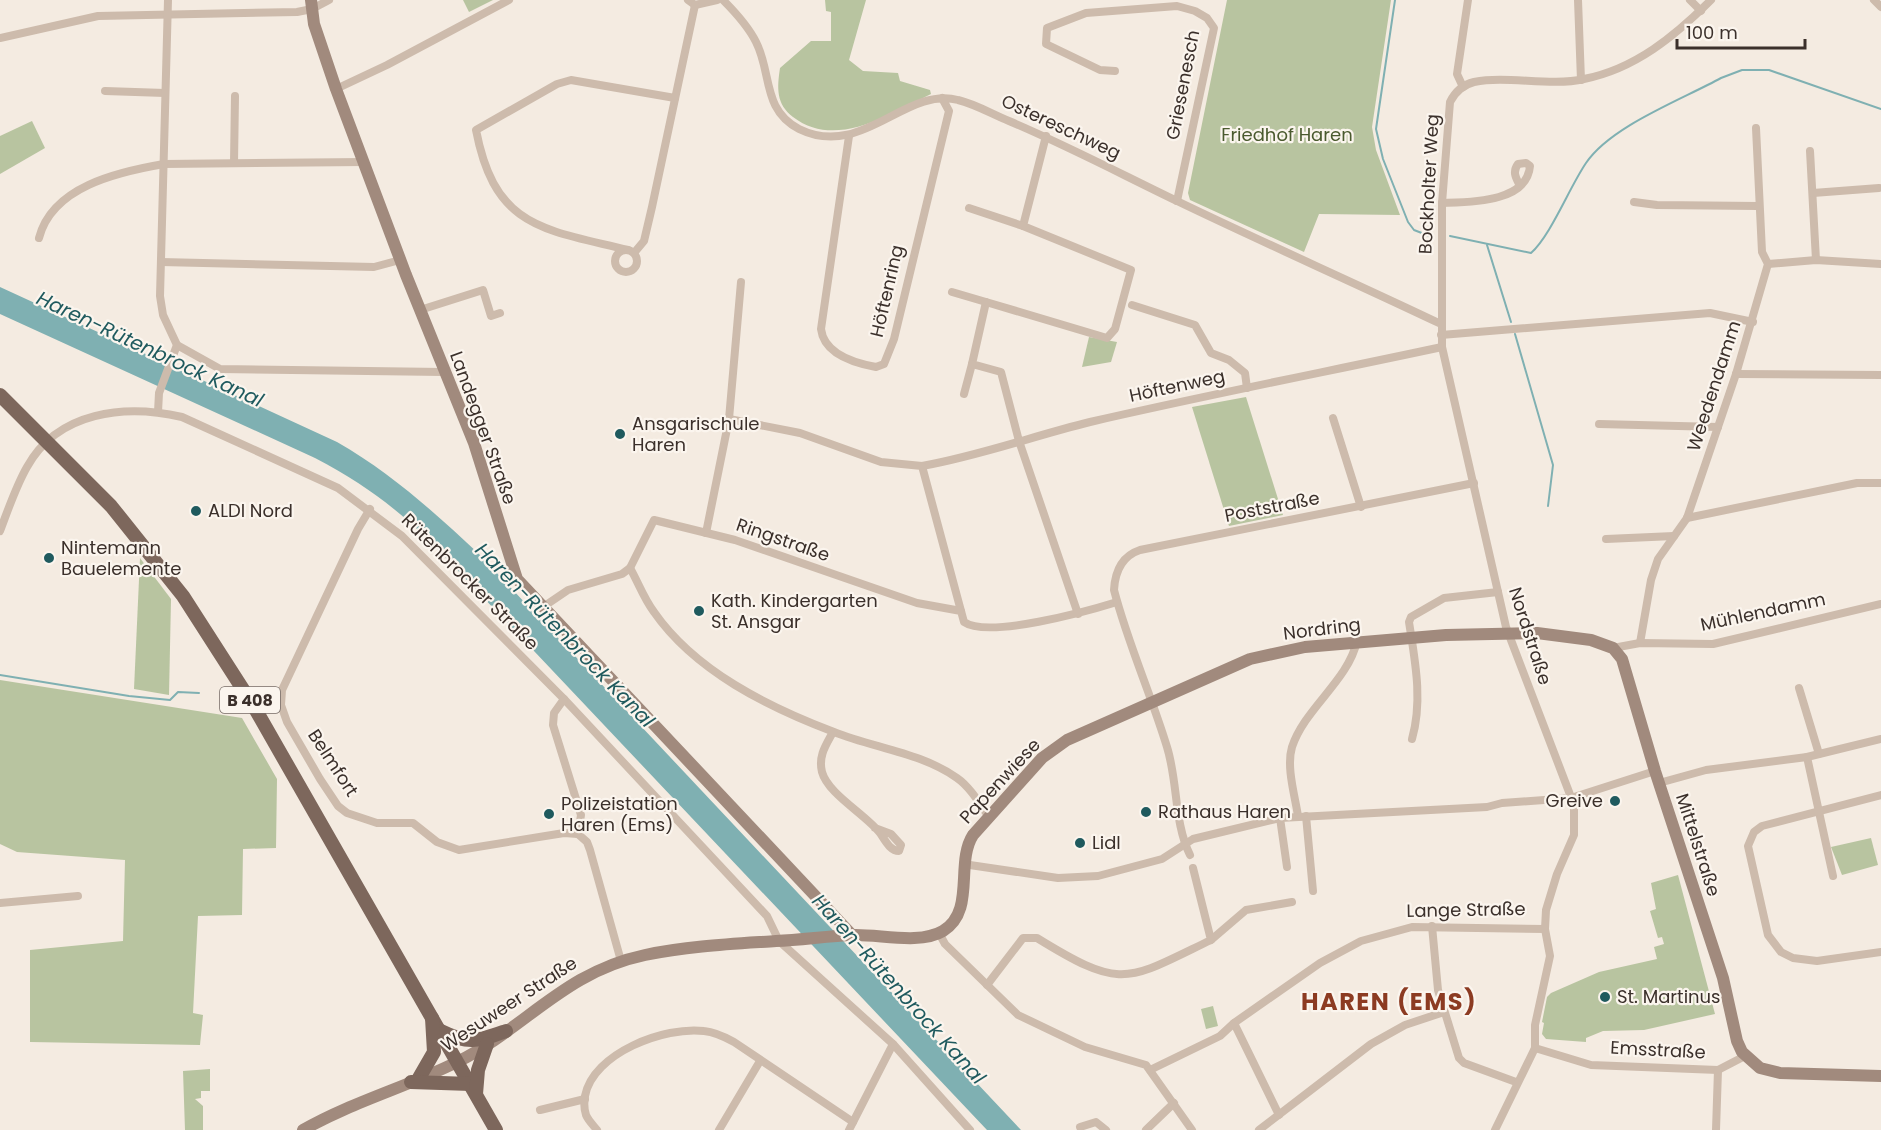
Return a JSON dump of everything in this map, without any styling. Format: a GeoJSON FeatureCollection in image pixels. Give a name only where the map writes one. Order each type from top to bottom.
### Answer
{"type":"FeatureCollection","features":[{"type":"Feature","properties":{"kind":"main road","name":"Landegger Straße"},"geometry":{"type":"LineString","coordinates":[[311,4],[314,24],[336,89],[443,372],[485,474],[517,579],[847,936]]}},
{"type":"Feature","properties":{"kind":"main road","name":"B 408"},"geometry":{"type":"LineString","coordinates":[[0,395],[48,440],[111,506],[183,596],[253,705],[496,1130]]}},
{"type":"Feature","properties":{"kind":"main road","name":"Nordring"},"geometry":{"type":"LineString","coordinates":[[1150,703],[1250,659],[1305,646],[1509,633]]}},
{"type":"Feature","properties":{"kind":"main road","name":"Mühlendamm"},"geometry":{"type":"LineString","coordinates":[[1509,633],[1566,636],[1591,640],[1613,648]]}},
{"type":"Feature","properties":{"kind":"main road","name":"Mittelstraße"},"geometry":{"type":"LineString","coordinates":[[1613,648],[1622,659],[1657,777],[1723,978],[1737,1041],[1745,1056]]}},
{"type":"Feature","properties":{"kind":"main road","name":"Papenwiese"},"geometry":{"type":"LineString","coordinates":[[939,933],[950,927],[958,914],[963,890],[966,846],[989,817],[1054,749],[1090,728],[1150,703]]}},
{"type":"Feature","properties":{"kind":"main road"},"geometry":{"type":"LineString","coordinates":[[847,936],[916,937],[939,933]]}},
{"type":"Feature","properties":{"kind":"main road","name":"Wesuweer Straße"},"geometry":{"type":"LineString","coordinates":[[303,1130],[329,1115],[458,1062],[600,967],[673,950],[847,936]]}},
{"type":"Feature","properties":{"kind":"main road"},"geometry":{"type":"LineString","coordinates":[[436,1024],[457,1039],[474,1042],[506,1030]]}},
{"type":"Feature","properties":{"kind":"main road"},"geometry":{"type":"LineString","coordinates":[[436,1024],[434,1052],[415,1080],[473,1089],[487,1044]]}},
{"type":"Feature","properties":{"kind":"main road"},"geometry":{"type":"LineString","coordinates":[[1745,1056],[1760,1068],[1780,1073],[1881,1076]]}},
{"type":"Feature","properties":{"kind":"street"},"geometry":{"type":"LineString","coordinates":[[168,0],[160,306],[177,345],[220,369],[443,372]]}},
{"type":"Feature","properties":{"kind":"street"},"geometry":{"type":"LineString","coordinates":[[0,38],[82,18],[167,13],[297,12],[311,4],[329,0]]}},
{"type":"Feature","properties":{"kind":"street"},"geometry":{"type":"LineString","coordinates":[[336,89],[509,0]]}},
{"type":"Feature","properties":{"kind":"street"},"geometry":{"type":"LineString","coordinates":[[675,98],[571,80],[557,84],[476,130],[481,156],[499,193],[522,216],[552,232],[631,251],[644,241],[675,98],[692,2],[717,0]]}},
{"type":"Feature","properties":{"kind":"street"},"geometry":{"type":"LineString","coordinates":[[723,0],[744,22],[758,44],[773,102],[785,120],[801,130],[824,136],[849,136],[926,101],[942,98]]}},
{"type":"Feature","properties":{"kind":"street"},"geometry":{"type":"LineString","coordinates":[[1468,0],[1457,74],[1463,87],[1474,82],[1581,80],[1624,66],[1645,56],[1711,0]]}},
{"type":"Feature","properties":{"kind":"street"},"geometry":{"type":"LineString","coordinates":[[1578,0],[1581,80]]}},
{"type":"Feature","properties":{"kind":"street"},"geometry":{"type":"LineString","coordinates":[[1690,0],[1701,10]]}},
{"type":"Feature","properties":{"kind":"street"},"geometry":{"type":"LineString","coordinates":[[1874,0],[1881,7]]}},
{"type":"Feature","properties":{"kind":"street","name":"Griesenesch"},"geometry":{"type":"LineString","coordinates":[[1115,71],[1100,70],[1046,44],[1044,36],[1047,28],[1086,13],[1178,6],[1195,10],[1207,18],[1214,28],[1177,201]]}},
{"type":"Feature","properties":{"kind":"street","name":"Bockholter Weg"},"geometry":{"type":"LineString","coordinates":[[1442,347],[1442,203],[1450,102],[1463,87]]}},
{"type":"Feature","properties":{"kind":"street"},"geometry":{"type":"LineString","coordinates":[[105,91],[165,93]]}},
{"type":"Feature","properties":{"kind":"street"},"geometry":{"type":"LineString","coordinates":[[234,96],[234,163]]}},
{"type":"Feature","properties":{"kind":"street","name":"Höftenring"},"geometry":{"type":"LineString","coordinates":[[849,136],[821,329],[823,342],[832,350],[876,367],[884,364],[894,339],[949,111],[942,98]]}},
{"type":"Feature","properties":{"kind":"street","name":"Ostereschweg"},"geometry":{"type":"LineString","coordinates":[[942,98],[958,100],[1046,136],[1177,201],[1441,324]]}},
{"type":"Feature","properties":{"kind":"street"},"geometry":{"type":"LineString","coordinates":[[1756,128],[1762,252],[1768,264],[1816,260],[1881,264]]}},
{"type":"Feature","properties":{"kind":"street"},"geometry":{"type":"LineString","coordinates":[[1023,226],[1046,136]]}},
{"type":"Feature","properties":{"kind":"street"},"geometry":{"type":"LineString","coordinates":[[1810,151],[1816,260]]}},
{"type":"Feature","properties":{"kind":"street"},"geometry":{"type":"LineString","coordinates":[[39,238],[43,221],[66,199],[85,186],[133,169],[164,164],[364,162]]}},
{"type":"Feature","properties":{"kind":"street"},"geometry":{"type":"LineString","coordinates":[[1442,203],[1499,197],[1520,186]]}},
{"type":"Feature","properties":{"kind":"street"},"geometry":{"type":"LineString","coordinates":[[1813,193],[1880,188]]}},
{"type":"Feature","properties":{"kind":"street"},"geometry":{"type":"LineString","coordinates":[[1634,202],[1657,205],[1758,206]]}},
{"type":"Feature","properties":{"kind":"street"},"geometry":{"type":"LineString","coordinates":[[952,292],[1107,338],[1113,334],[1131,270],[1023,226],[969,208]]}},
{"type":"Feature","properties":{"kind":"street"},"geometry":{"type":"LineString","coordinates":[[161,262],[374,267],[400,260]]}},
{"type":"Feature","properties":{"kind":"street","name":"Weedendamm"},"geometry":{"type":"LineString","coordinates":[[1640,644],[1651,580],[1658,559],[1687,518],[1753,322],[1763,276],[1768,264]]}},
{"type":"Feature","properties":{"kind":"street"},"geometry":{"type":"LineString","coordinates":[[706,533],[729,418],[741,282]]}},
{"type":"Feature","properties":{"kind":"street"},"geometry":{"type":"LineString","coordinates":[[420,310],[483,290],[491,316],[500,313]]}},
{"type":"Feature","properties":{"kind":"street"},"geometry":{"type":"LineString","coordinates":[[964,394],[986,302]]}},
{"type":"Feature","properties":{"kind":"street"},"geometry":{"type":"LineString","coordinates":[[1132,305],[1195,325],[1211,353],[1229,360],[1245,373],[1247,388]]}},
{"type":"Feature","properties":{"kind":"street"},"geometry":{"type":"LineString","coordinates":[[1441,335],[1525,326],[1710,313],[1753,322]]}},
{"type":"Feature","properties":{"kind":"street"},"geometry":{"type":"LineString","coordinates":[[158,412],[159,393],[177,345]]}},
{"type":"Feature","properties":{"kind":"street","name":"Höftenweg"},"geometry":{"type":"LineString","coordinates":[[922,466],[988,452],[1080,424],[1442,347]]}},
{"type":"Feature","properties":{"kind":"street","name":"Nordstraße"},"geometry":{"type":"LineString","coordinates":[[1442,347],[1509,633],[1571,798],[1575,815],[1574,835],[1551,891],[1546,910],[1545,928],[1550,956],[1535,1025],[1535,1048]]}},
{"type":"Feature","properties":{"kind":"street"},"geometry":{"type":"LineString","coordinates":[[972,364],[994,368],[1001,372],[1019,441],[1078,614]]}},
{"type":"Feature","properties":{"kind":"street"},"geometry":{"type":"LineString","coordinates":[[1736,374],[1881,375]]}},
{"type":"Feature","properties":{"kind":"street","name":"Rütenbrocker Straße"},"geometry":{"type":"LineString","coordinates":[[0,531],[27,467],[56,432],[76,422],[126,410],[158,412],[182,417],[338,488],[370,509],[402,536],[564,699],[767,916],[779,941]]}},
{"type":"Feature","properties":{"kind":"street"},"geometry":{"type":"LineString","coordinates":[[729,418],[800,433],[882,462],[903,466],[922,466],[961,611]]}},
{"type":"Feature","properties":{"kind":"street"},"geometry":{"type":"LineString","coordinates":[[1333,418],[1361,507]]}},
{"type":"Feature","properties":{"kind":"street"},"geometry":{"type":"LineString","coordinates":[[1599,424],[1718,427]]}},
{"type":"Feature","properties":{"kind":"street","name":"Poststraße"},"geometry":{"type":"LineString","coordinates":[[1117,602],[1114,590],[1118,573],[1126,556],[1133,552],[1474,483]]}},
{"type":"Feature","properties":{"kind":"street"},"geometry":{"type":"LineString","coordinates":[[1687,518],[1857,483],[1881,483]]}},
{"type":"Feature","properties":{"kind":"street","name":"Belmfort"},"geometry":{"type":"LineString","coordinates":[[370,509],[358,529],[282,690],[281,705],[287,722],[320,779],[338,806],[347,813],[376,823],[413,823],[438,842],[459,850],[564,833],[578,834]]}},
{"type":"Feature","properties":{"kind":"street","name":"Ringstraße"},"geometry":{"type":"LineString","coordinates":[[630,568],[654,520],[706,533],[888,594],[961,611],[968,625],[991,627],[1078,614],[1117,602]]}},
{"type":"Feature","properties":{"kind":"street"},"geometry":{"type":"LineString","coordinates":[[1606,539],[1674,536]]}},
{"type":"Feature","properties":{"kind":"street"},"geometry":{"type":"LineString","coordinates":[[543,607],[568,590],[622,574],[630,568],[653,611],[673,636],[701,663],[732,684],[833,732],[938,767],[959,779],[989,817]]}},
{"type":"Feature","properties":{"kind":"street"},"geometry":{"type":"LineString","coordinates":[[1412,739],[1417,722],[1418,686],[1409,622],[1411,617],[1444,598],[1498,592]]}},
{"type":"Feature","properties":{"kind":"street"},"geometry":{"type":"LineString","coordinates":[[1117,602],[1150,703],[1167,746],[1176,785],[1185,844],[1190,855]]}},
{"type":"Feature","properties":{"kind":"street","name":"Mühlendamm"},"geometry":{"type":"LineString","coordinates":[[1613,648],[1640,644],[1713,644],[1881,604]]}},
{"type":"Feature","properties":{"kind":"street"},"geometry":{"type":"LineString","coordinates":[[1313,891],[1291,749],[1324,695],[1353,654],[1357,641]]}},
{"type":"Feature","properties":{"kind":"street"},"geometry":{"type":"LineString","coordinates":[[1799,688],[1819,754]]}},
{"type":"Feature","properties":{"kind":"street"},"geometry":{"type":"LineString","coordinates":[[564,699],[557,706],[552,720],[581,815],[578,834],[587,842],[590,850],[621,961]]}},
{"type":"Feature","properties":{"kind":"street"},"geometry":{"type":"LineString","coordinates":[[833,732],[824,748],[823,772],[829,785],[875,828]]}},
{"type":"Feature","properties":{"kind":"street"},"geometry":{"type":"LineString","coordinates":[[963,864],[1058,878],[1098,876],[1162,859],[1193,839],[1280,818],[1476,808],[1502,803],[1571,798],[1657,777],[1733,765],[1807,757],[1881,739]]}},
{"type":"Feature","properties":{"kind":"street"},"geometry":{"type":"LineString","coordinates":[[1807,757],[1833,876]]}},
{"type":"Feature","properties":{"kind":"street"},"geometry":{"type":"LineString","coordinates":[[1881,795],[1762,826],[1750,838],[1749,853],[1768,935],[1781,952],[1805,961],[1843,959],[1881,952]]}},
{"type":"Feature","properties":{"kind":"street"},"geometry":{"type":"LineString","coordinates":[[1280,818],[1287,867]]}},
{"type":"Feature","properties":{"kind":"street"},"geometry":{"type":"LineString","coordinates":[[1193,868],[1211,940]]}},
{"type":"Feature","properties":{"kind":"street"},"geometry":{"type":"LineString","coordinates":[[0,903],[78,896]]}},
{"type":"Feature","properties":{"kind":"street"},"geometry":{"type":"LineString","coordinates":[[987,985],[1023,938],[1028,936],[1037,938],[1095,969],[1124,976],[1146,972],[1211,940],[1246,910],[1292,902]]}},
{"type":"Feature","properties":{"kind":"street"},"geometry":{"type":"LineString","coordinates":[[1432,926],[1438,990],[1459,1058],[1516,1082]]}},
{"type":"Feature","properties":{"kind":"street","name":"Lange Straße"},"geometry":{"type":"LineString","coordinates":[[1150,1070],[1220,1036],[1234,1023],[1320,963],[1361,941],[1400,929],[1432,926],[1545,928]]}},
{"type":"Feature","properties":{"kind":"street"},"geometry":{"type":"LineString","coordinates":[[939,933],[945,944],[1018,1015],[1085,1047],[1142,1062],[1192,1130]]}},
{"type":"Feature","properties":{"kind":"street"},"geometry":{"type":"LineString","coordinates":[[779,941],[893,1044],[970,1130]]}},
{"type":"Feature","properties":{"kind":"street"},"geometry":{"type":"LineString","coordinates":[[1259,1130],[1380,1038],[1405,1025],[1444,1012]]}},
{"type":"Feature","properties":{"kind":"street"},"geometry":{"type":"LineString","coordinates":[[1234,1023],[1279,1115]]}},
{"type":"Feature","properties":{"kind":"street"},"geometry":{"type":"LineString","coordinates":[[597,1130],[586,1115],[587,1088],[595,1076],[617,1055],[644,1041],[675,1032],[704,1031],[720,1035],[851,1126],[893,1044]]}},
{"type":"Feature","properties":{"kind":"street"},"geometry":{"type":"LineString","coordinates":[[1495,1130],[1516,1082],[1535,1048]]}},
{"type":"Feature","properties":{"kind":"street","name":"Emsstraße"},"geometry":{"type":"LineString","coordinates":[[1535,1048],[1591,1065],[1718,1070],[1745,1056]]}},
{"type":"Feature","properties":{"kind":"street"},"geometry":{"type":"LineString","coordinates":[[719,1130],[760,1061]]}},
{"type":"Feature","properties":{"kind":"street"},"geometry":{"type":"LineString","coordinates":[[1716,1130],[1718,1070]]}},
{"type":"Feature","properties":{"kind":"street"},"geometry":{"type":"LineString","coordinates":[[540,1110],[585,1099]]}},
{"type":"Feature","properties":{"kind":"street"},"geometry":{"type":"LineString","coordinates":[[1146,1130],[1174,1103]]}},
{"type":"Feature","properties":{"kind":"street"},"geometry":{"type":"LineString","coordinates":[[1080,1127],[1096,1122],[1106,1130]]}},
{"type":"Feature","properties":{"kind":"green space"},"geometry":{"type":"Polygon","coordinates":[[[463,0],[493,0],[469,12],[463,0]]]}},
{"type":"Feature","properties":{"kind":"green space"},"geometry":{"type":"Polygon","coordinates":[[[825,0],[866,0],[849,60],[863,71],[898,73],[900,81],[930,90],[931,94],[881,119],[845,129],[827,130],[810,126],[787,112],[779,95],[780,68],[811,41],[831,41],[831,12],[826,11],[825,0]]]}},
{"type":"Feature","properties":{"kind":"green space","name":"Friedhof Haren"},"geometry":{"type":"Polygon","coordinates":[[[1227,0],[1391,0],[1372,127],[1376,150],[1400,215],[1319,214],[1304,252],[1190,200],[1188,193],[1227,0]]]}},
{"type":"Feature","properties":{"kind":"green space"},"geometry":{"type":"Polygon","coordinates":[[[32,121],[45,148],[0,174],[0,136],[32,121]]]}},
{"type":"Feature","properties":{"kind":"green space"},"geometry":{"type":"Polygon","coordinates":[[[1089,337],[1117,342],[1111,362],[1082,367],[1089,337]]]}},
{"type":"Feature","properties":{"kind":"green space"},"geometry":{"type":"Polygon","coordinates":[[[1246,397],[1283,515],[1229,526],[1192,407],[1246,397]]]}},
{"type":"Feature","properties":{"kind":"green space"},"geometry":{"type":"Polygon","coordinates":[[[140,558],[171,599],[169,695],[134,689],[140,558]]]}},
{"type":"Feature","properties":{"kind":"green space"},"geometry":{"type":"Polygon","coordinates":[[[0,680],[242,718],[277,779],[276,848],[243,849],[242,915],[198,916],[193,1013],[203,1015],[200,1045],[30,1042],[30,950],[123,941],[125,860],[17,852],[0,844],[0,680]]]}},
{"type":"Feature","properties":{"kind":"green space"},"geometry":{"type":"Polygon","coordinates":[[[1871,838],[1878,865],[1842,875],[1831,847],[1871,838]]]}},
{"type":"Feature","properties":{"kind":"green space"},"geometry":{"type":"Polygon","coordinates":[[[1678,875],[1715,1014],[1644,1030],[1603,1031],[1586,1038],[1586,1042],[1546,1039],[1542,1034],[1544,1023],[1542,1022],[1547,997],[1551,993],[1599,972],[1657,959],[1654,947],[1664,944],[1662,937],[1658,938],[1650,911],[1656,909],[1651,883],[1678,875]]]}},
{"type":"Feature","properties":{"kind":"green space"},"geometry":{"type":"Polygon","coordinates":[[[1213,1006],[1218,1026],[1206,1029],[1201,1009],[1213,1006]]]}},
{"type":"Feature","properties":{"kind":"green space"},"geometry":{"type":"Polygon","coordinates":[[[210,1069],[210,1091],[201,1091],[201,1098],[195,1099],[203,1106],[203,1130],[185,1130],[183,1071],[210,1069]]]}},
{"type":"Feature","properties":{"kind":"water"},"geometry":{"type":"Polygon","coordinates":[[[0,287],[337,442],[376,467],[411,494],[479,554],[1021,1130],[987,1130],[429,540],[402,516],[362,485],[315,458],[0,314],[0,287]]]}},
{"type":"Feature","properties":{"kind":"waterway"},"geometry":{"type":"LineString","coordinates":[[1395,0],[1376,129],[1383,159],[1408,222],[1414,230],[1432,237]]}},
{"type":"Feature","properties":{"kind":"waterway"},"geometry":{"type":"LineString","coordinates":[[1450,236],[1531,253],[1546,235],[1580,173],[1597,150],[1612,137],[1648,115],[1721,78],[1742,70],[1769,70],[1881,109]]}},
{"type":"Feature","properties":{"kind":"waterway"},"geometry":{"type":"LineString","coordinates":[[1487,245],[1511,322]]}},
{"type":"Feature","properties":{"kind":"waterway"},"geometry":{"type":"LineString","coordinates":[[1515,334],[1553,465],[1548,506]]}},
{"type":"Feature","properties":{"kind":"waterway"},"geometry":{"type":"LineString","coordinates":[[0,675],[129,696],[170,700],[178,692],[199,693]]}},
{"type":"Feature","properties":{"kind":"place","name":"Ansgarischule Haren"},"geometry":{"type":"Point","coordinates":[620,434]}},
{"type":"Feature","properties":{"kind":"place","name":"ALDI Nord"},"geometry":{"type":"Point","coordinates":[196,511]}},
{"type":"Feature","properties":{"kind":"place","name":"Nintemann Bauelemente"},"geometry":{"type":"Point","coordinates":[49,558]}},
{"type":"Feature","properties":{"kind":"place","name":"Kath. Kindergarten St. Ansgar"},"geometry":{"type":"Point","coordinates":[699,611]}},
{"type":"Feature","properties":{"kind":"place","name":"Greive"},"geometry":{"type":"Point","coordinates":[1615,801]}},
{"type":"Feature","properties":{"kind":"place","name":"Rathaus Haren"},"geometry":{"type":"Point","coordinates":[1146,812]}},
{"type":"Feature","properties":{"kind":"place","name":"Polizeistation Haren (Ems)"},"geometry":{"type":"Point","coordinates":[549,814]}},
{"type":"Feature","properties":{"kind":"place","name":"Lidl"},"geometry":{"type":"Point","coordinates":[1080,843]}},
{"type":"Feature","properties":{"kind":"place","name":"St. Martinus"},"geometry":{"type":"Point","coordinates":[1605,997]}},
{"type":"Feature","properties":{"kind":"district","name":"HAREN (EMS)"},"geometry":{"type":"Point","coordinates":[1389,1002]}},
{"type":"Feature","properties":{"kind":"water label","name":"Haren-Rütenbrock Kanal"},"geometry":{"type":"Point","coordinates":[150,349]}},
{"type":"Feature","properties":{"kind":"water label","name":"Haren-Rütenbrock Kanal"},"geometry":{"type":"Point","coordinates":[565,635]}},
{"type":"Feature","properties":{"kind":"water label","name":"Haren-Rütenbrock Kanal"},"geometry":{"type":"Point","coordinates":[899,989]}}]}
